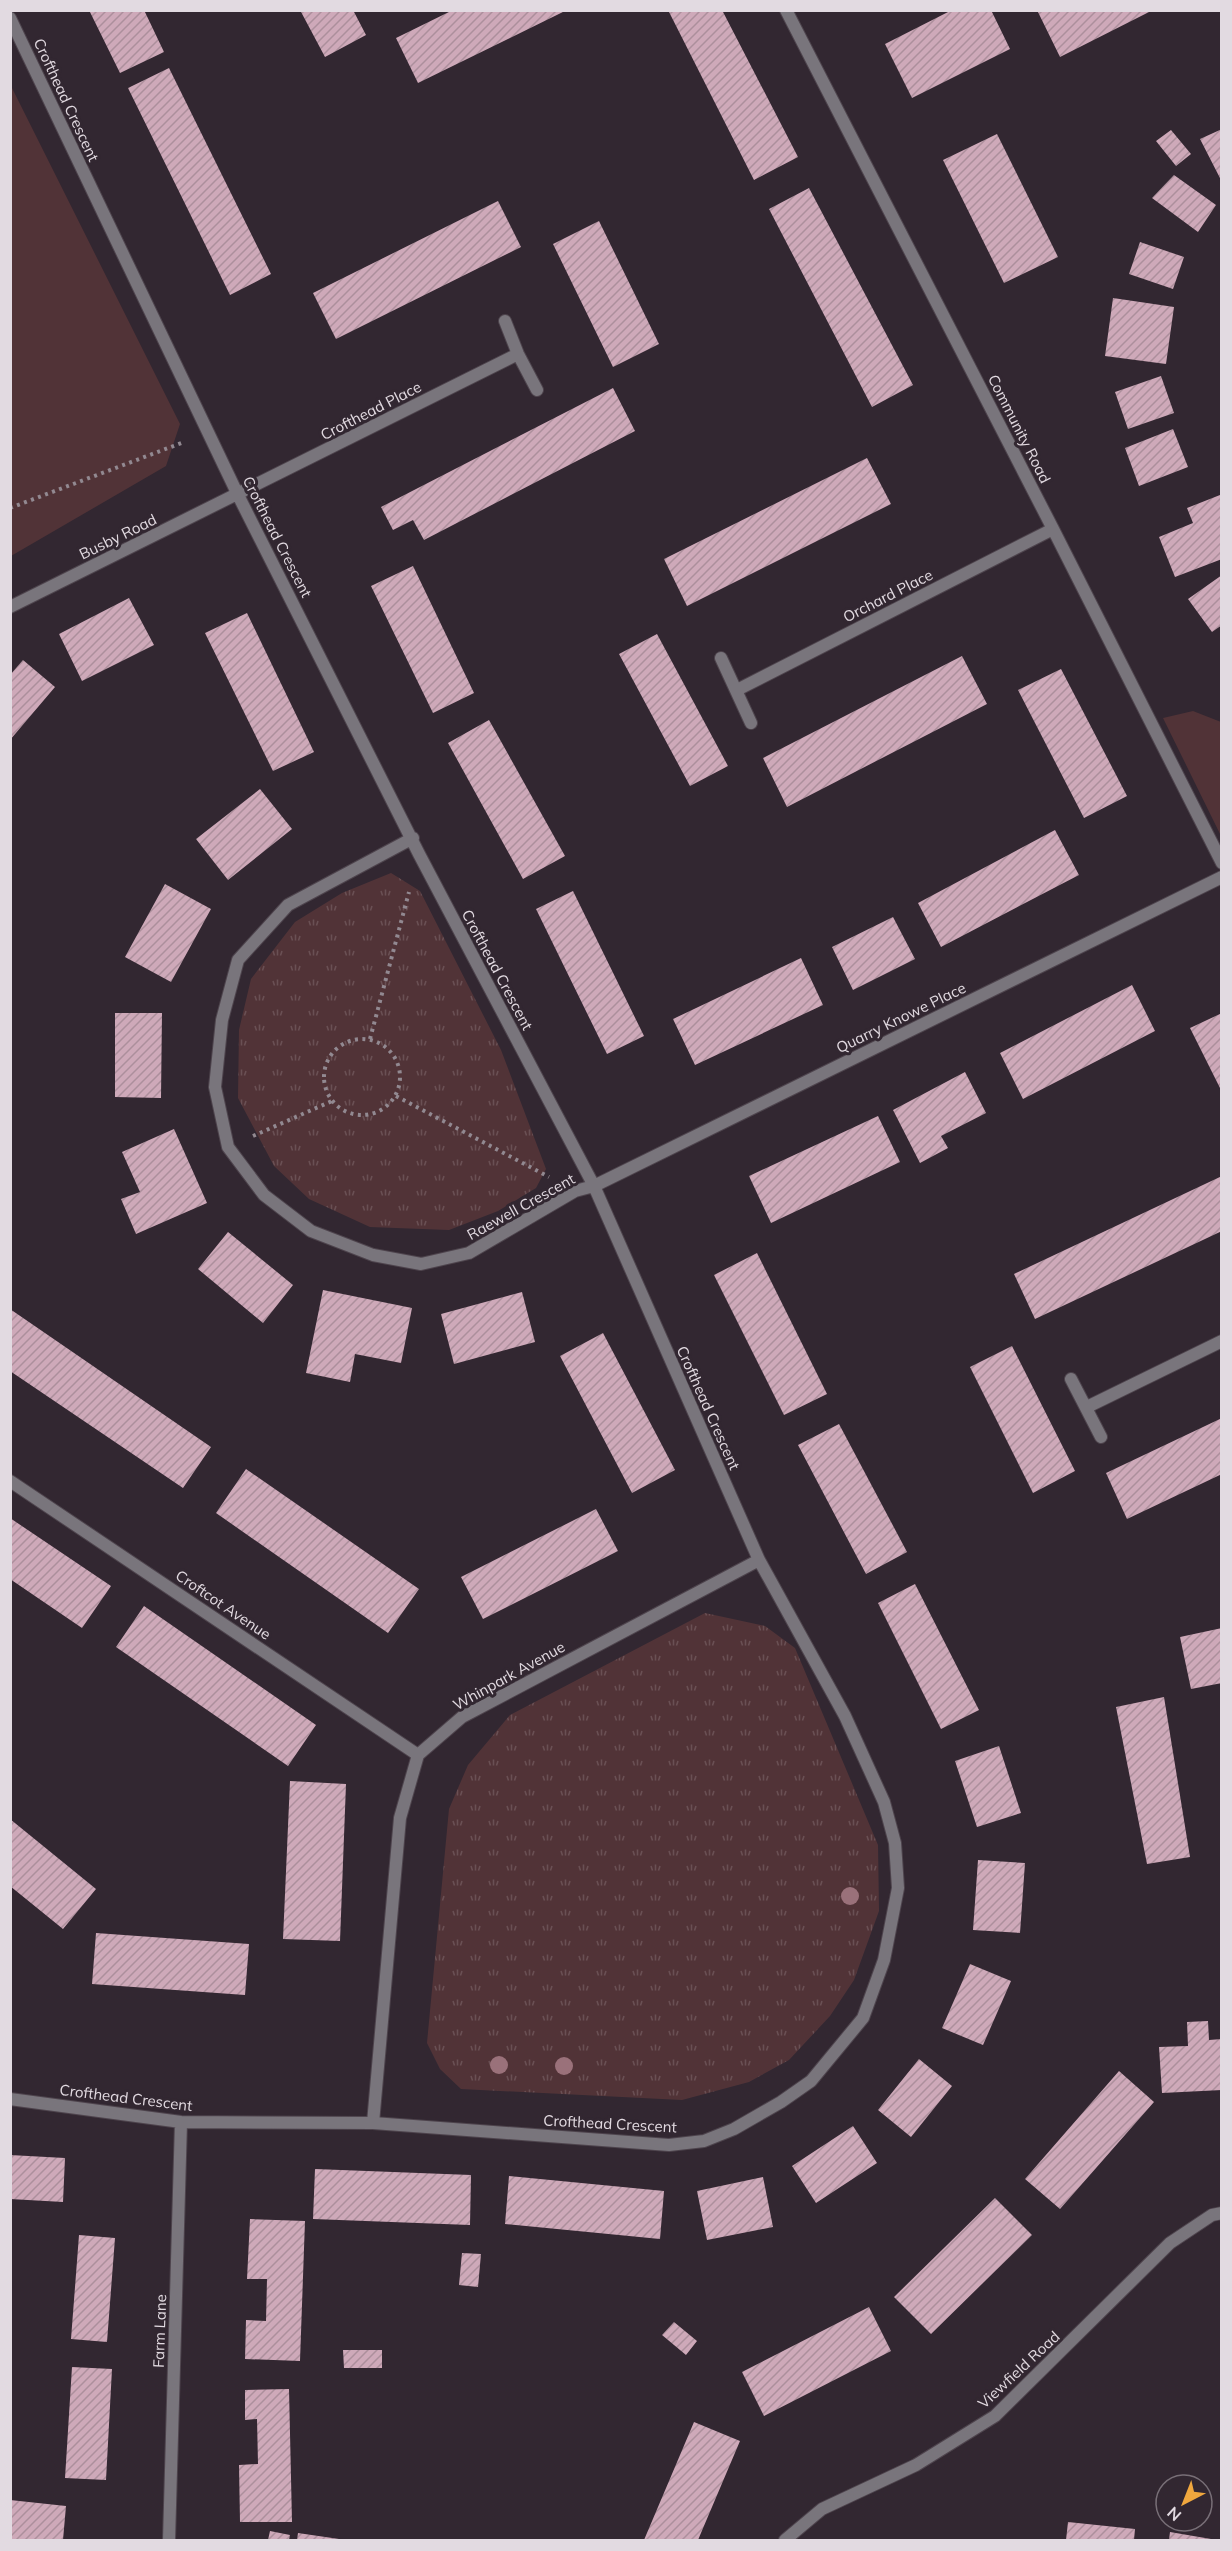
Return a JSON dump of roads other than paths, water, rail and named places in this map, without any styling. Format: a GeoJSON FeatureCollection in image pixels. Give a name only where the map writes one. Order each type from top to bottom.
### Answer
{"type":"FeatureCollection","features":[{"type":"Feature","properties":{"kind":"street","name":"Community Road"},"geometry":{"type":"LineString","coordinates":[[791,12],[1221,863]]}},
{"type":"Feature","properties":{"kind":"street","name":"Crofthead Crescent"},"geometry":{"type":"LineString","coordinates":[[10,18],[238,495],[413,838],[419,854],[594,1186],[759,1560],[845,1716],[884,1802],[895,1843],[898,1888],[891,1932],[875,1988],[863,2018],[811,2081],[756,2117],[704,2140],[669,2145],[373,2123],[181,2122],[10,2099]]}},
{"type":"Feature","properties":{"kind":"street"},"geometry":{"type":"LineString","coordinates":[[505,321],[518,354],[537,390]]}},
{"type":"Feature","properties":{"kind":"street","name":"Crofthead Place"},"geometry":{"type":"LineString","coordinates":[[238,495],[518,354]]}},
{"type":"Feature","properties":{"kind":"street","name":"Busby Road"},"geometry":{"type":"LineString","coordinates":[[10,607],[238,495]]}},
{"type":"Feature","properties":{"kind":"street","name":"Orchard Place"},"geometry":{"type":"LineString","coordinates":[[737,690],[1053,529]]}},
{"type":"Feature","properties":{"kind":"street"},"geometry":{"type":"LineString","coordinates":[[721,658],[751,723]]}},
{"type":"Feature","properties":{"kind":"street","name":"Raewell Crescent"},"geometry":{"type":"LineString","coordinates":[[413,838],[288,905],[238,960],[222,1020],[216,1087],[228,1147],[264,1195],[311,1231],[373,1255],[421,1264],[469,1253],[575,1191],[594,1186]]}},
{"type":"Feature","properties":{"kind":"street","name":"Quarry Knowe Place"},"geometry":{"type":"LineString","coordinates":[[594,1186],[1221,877]]}},
{"type":"Feature","properties":{"kind":"street"},"geometry":{"type":"LineString","coordinates":[[1087,1407],[1221,1341]]}},
{"type":"Feature","properties":{"kind":"street"},"geometry":{"type":"LineString","coordinates":[[1071,1379],[1101,1437]]}},
{"type":"Feature","properties":{"kind":"street","name":"Croftcot Avenue"},"geometry":{"type":"LineString","coordinates":[[10,1481],[418,1755]]}},
{"type":"Feature","properties":{"kind":"street","name":"Whinpark Avenue"},"geometry":{"type":"LineString","coordinates":[[418,1755],[462,1717],[759,1560]]}},
{"type":"Feature","properties":{"kind":"street"},"geometry":{"type":"LineString","coordinates":[[373,2123],[400,1818],[418,1755]]}},
{"type":"Feature","properties":{"kind":"street","name":"Farm Lane"},"geometry":{"type":"LineString","coordinates":[[170,2541],[181,2122]]}},
{"type":"Feature","properties":{"kind":"street","name":"Viewfield Road"},"geometry":{"type":"LineString","coordinates":[[785,2541],[822,2509],[916,2464],[995,2416],[1170,2243],[1212,2215],[1221,2213]]}}]}
